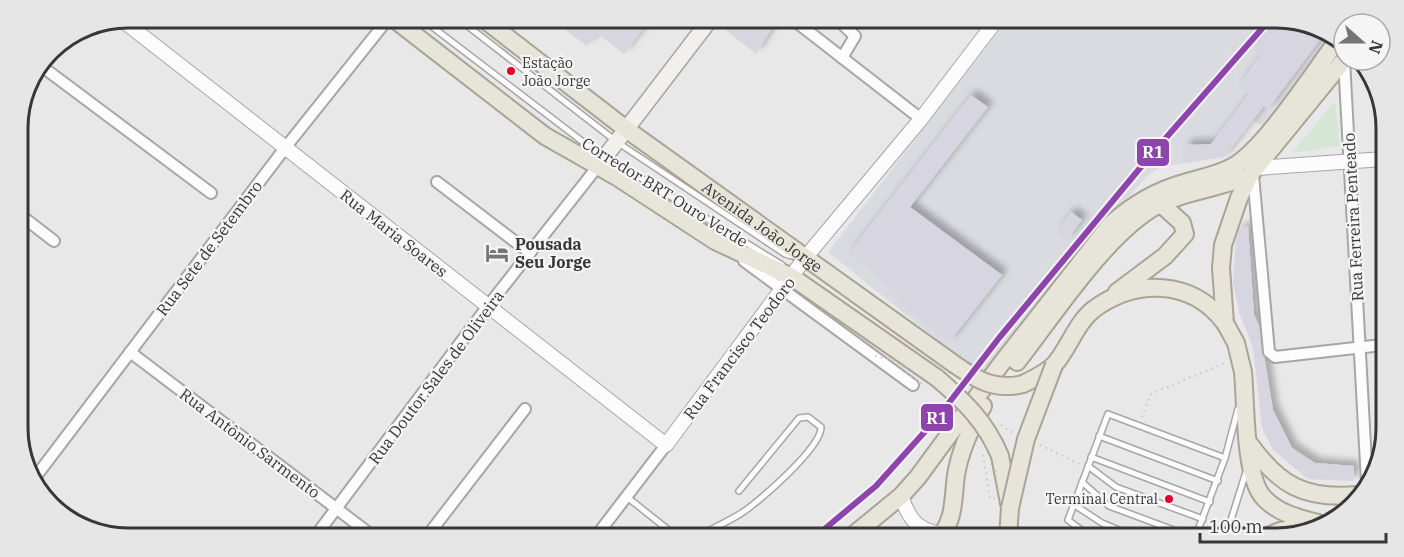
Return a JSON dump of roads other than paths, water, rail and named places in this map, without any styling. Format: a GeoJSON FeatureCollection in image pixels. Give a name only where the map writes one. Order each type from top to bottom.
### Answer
{"type":"FeatureCollection","features":[{"type":"Feature","properties":{"kind":"main road","name":"Avenida João Jorge"},"geometry":{"type":"LineString","coordinates":[[406,28],[544,136],[608,166],[715,241],[788,283],[977,415],[991,434],[1006,478],[1010,508]]}},
{"type":"Feature","properties":{"kind":"main road","name":"Avenida João Jorge"},"geometry":{"type":"LineString","coordinates":[[494,28],[621,135],[805,258],[977,380],[1002,387],[1023,384],[1054,365]]}},
{"type":"Feature","properties":{"kind":"main road","name":"Rua Doutor Sales de Oliveira"},"geometry":{"type":"LineString","coordinates":[[608,166],[621,135],[705,28]]}},
{"type":"Feature","properties":{"kind":"main road"},"geometry":{"type":"LineString","coordinates":[[861,528],[901,496],[1110,225],[1125,211],[1157,192],[1232,167],[1261,141],[1332,48]]}},
{"type":"Feature","properties":{"kind":"main road"},"geometry":{"type":"LineString","coordinates":[[1225,323],[1221,268],[1223,245],[1235,208],[1253,172],[1334,72]]}},
{"type":"Feature","properties":{"kind":"main road"},"geometry":{"type":"LineString","coordinates":[[948,528],[956,475],[966,441],[983,405],[1104,251],[1137,218],[1160,204],[1253,172]]}},
{"type":"Feature","properties":{"kind":"main road"},"geometry":{"type":"LineString","coordinates":[[1009,528],[1010,508],[1035,410],[1054,365],[1077,330],[1094,310],[1165,256],[1182,239],[1185,228],[1179,219],[1160,204]]}},
{"type":"Feature","properties":{"kind":"main road"},"geometry":{"type":"LineString","coordinates":[[1094,310],[1139,290],[1156,286],[1175,288],[1196,296],[1213,308],[1236,343],[1249,459],[1255,486],[1263,498],[1290,515],[1313,521]]}},
{"type":"Feature","properties":{"kind":"main road"},"geometry":{"type":"LineString","coordinates":[[1248,441],[1270,471],[1283,482],[1303,491],[1323,495],[1350,495]]}},
{"type":"Feature","properties":{"kind":"street","name":"Rua Maria Soares"},"geometry":{"type":"LineString","coordinates":[[132,28],[666,445]]}},
{"type":"Feature","properties":{"kind":"street","name":"Rua Sete de Setembro"},"geometry":{"type":"LineString","coordinates":[[39,473],[285,148],[381,28]]}},
{"type":"Feature","properties":{"kind":"street"},"geometry":{"type":"LineString","coordinates":[[804,28],[921,119]]}},
{"type":"Feature","properties":{"kind":"street"},"geometry":{"type":"LineString","coordinates":[[842,58],[855,36],[846,28]]}},
{"type":"Feature","properties":{"kind":"street","name":"Rua Francisco Teodoro"},"geometry":{"type":"LineString","coordinates":[[603,528],[805,258],[921,119],[990,28]]}},
{"type":"Feature","properties":{"kind":"street"},"geometry":{"type":"LineString","coordinates":[[47,71],[211,193]]}},
{"type":"Feature","properties":{"kind":"street","name":"Rua Ferreira Penteado"},"geometry":{"type":"LineString","coordinates":[[1345,72],[1366,470]]}},
{"type":"Feature","properties":{"kind":"street"},"geometry":{"type":"LineString","coordinates":[[1376,160],[1253,172],[1269,352],[1275,357],[1376,346]]}},
{"type":"Feature","properties":{"kind":"street","name":"Rua Doutor Sales de Oliveira"},"geometry":{"type":"LineString","coordinates":[[322,528],[488,306],[530,253],[608,166]]}},
{"type":"Feature","properties":{"kind":"street"},"geometry":{"type":"LineString","coordinates":[[437,182],[530,253]]}},
{"type":"Feature","properties":{"kind":"street"},"geometry":{"type":"LineString","coordinates":[[29,221],[54,241]]}},
{"type":"Feature","properties":{"kind":"street","name":"Avenida João Jorge"},"geometry":{"type":"LineString","coordinates":[[788,283],[875,356],[914,385]]}},
{"type":"Feature","properties":{"kind":"street","name":"Rua Antônio Sarmento"},"geometry":{"type":"LineString","coordinates":[[130,352],[362,528]]}},
{"type":"Feature","properties":{"kind":"street"},"geometry":{"type":"LineString","coordinates":[[433,528],[525,409]]}},
{"type":"Feature","properties":{"kind":"street"},"geometry":{"type":"LineString","coordinates":[[901,496],[920,528]]}},
{"type":"Feature","properties":{"kind":"lane","name":"Corredor BRT Ouro Verde"},"geometry":{"type":"LineString","coordinates":[[432,28],[608,166],[780,263],[788,283]]}},
{"type":"Feature","properties":{"kind":"lane","name":"Corredor BRT Ouro Verde"},"geometry":{"type":"LineString","coordinates":[[471,28],[621,135]]}},
{"type":"Feature","properties":{"kind":"lane"},"geometry":{"type":"LineString","coordinates":[[1199,528],[1218,481],[1237,414],[1237,366]]}},
{"type":"Feature","properties":{"kind":"lane"},"geometry":{"type":"LineString","coordinates":[[1077,528],[1068,522],[1108,414],[1225,458]]}},
{"type":"Feature","properties":{"kind":"lane"},"geometry":{"type":"LineString","coordinates":[[714,528],[739,515],[767,494],[818,440],[821,427],[808,417],[799,418],[740,491]]}},
{"type":"Feature","properties":{"kind":"lane"},"geometry":{"type":"LineString","coordinates":[[1099,436],[1218,481]]}},
{"type":"Feature","properties":{"kind":"lane"},"geometry":{"type":"LineString","coordinates":[[1091,457],[1210,502]]}},
{"type":"Feature","properties":{"kind":"lane"},"geometry":{"type":"LineString","coordinates":[[1228,528],[1249,459]]}},
{"type":"Feature","properties":{"kind":"lane"},"geometry":{"type":"LineString","coordinates":[[1087,467],[1116,487],[1203,519]]}},
{"type":"Feature","properties":{"kind":"lane"},"geometry":{"type":"LineString","coordinates":[[1082,482],[1109,506],[1168,528]]}},
{"type":"Feature","properties":{"kind":"lane"},"geometry":{"type":"LineString","coordinates":[[627,497],[666,528]]}},
{"type":"Feature","properties":{"kind":"lane"},"geometry":{"type":"LineString","coordinates":[[1073,504],[1114,528]]}},
{"type":"Feature","properties":{"kind":"place","name":"Estação João Jorge"},"geometry":{"type":"Point","coordinates":[511,71]}},
{"type":"Feature","properties":{"kind":"place","name":"Pousada Seu Jorge"},"geometry":{"type":"Point","coordinates":[497,253]}},
{"type":"Feature","properties":{"kind":"place","name":"Terminal Central"},"geometry":{"type":"Point","coordinates":[1169,499]}}]}
